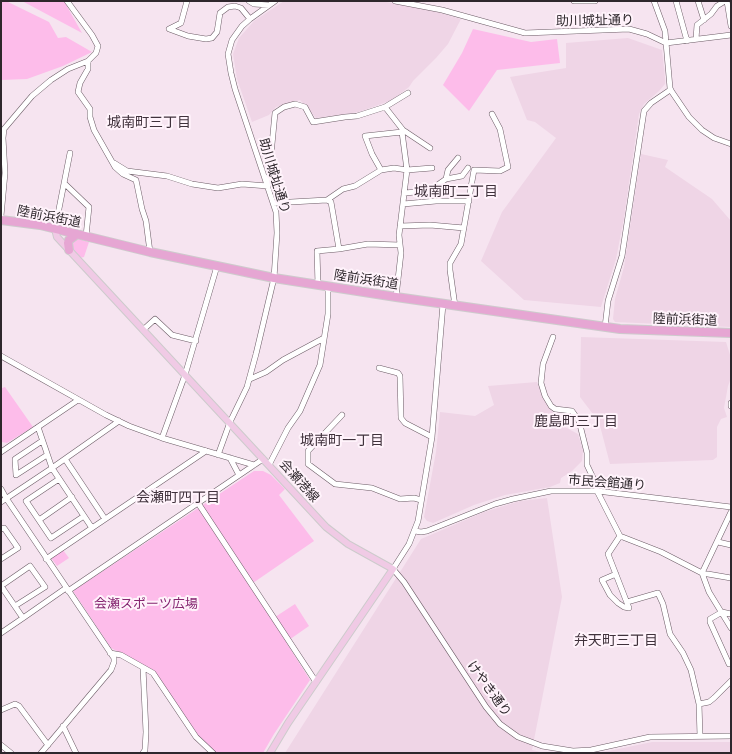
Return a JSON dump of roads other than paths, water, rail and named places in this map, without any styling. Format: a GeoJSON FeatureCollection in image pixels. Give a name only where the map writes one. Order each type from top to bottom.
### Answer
{"type":"FeatureCollection","features":[{"type":"Feature","properties":{"kind":"highway","name":"陸前浜街道"},"geometry":{"type":"LineString","coordinates":[[1,220],[32,224],[150,252],[274,278],[328,287],[604,327],[645,331],[731,333]]}},
{"type":"Feature","properties":{"kind":"highway"},"geometry":{"type":"LineString","coordinates":[[69,250],[69,240],[77,234]]}},
{"type":"Feature","properties":{"kind":"main road","name":"会瀬港線"},"geometry":{"type":"LineString","coordinates":[[55,229],[57,237],[335,535],[393,569]]}},
{"type":"Feature","properties":{"kind":"main road"},"geometry":{"type":"LineString","coordinates":[[270,753],[316,682],[393,569]]}},
{"type":"Feature","properties":{"kind":"street"},"geometry":{"type":"LineString","coordinates":[[1,216],[5,173],[3,138],[4,129],[32,96],[51,80],[68,69],[88,61],[96,53],[98,46],[68,1]]}},
{"type":"Feature","properties":{"kind":"street"},"geometry":{"type":"LineString","coordinates":[[187,1],[180,22],[169,29],[188,36],[206,39],[212,38],[217,32],[220,13],[228,7],[235,6],[240,8],[250,18]]}},
{"type":"Feature","properties":{"kind":"street"},"geometry":{"type":"LineString","coordinates":[[249,1],[254,4],[269,5]]}},
{"type":"Feature","properties":{"kind":"street","name":"助川城址通り"},"geometry":{"type":"LineString","coordinates":[[218,455],[230,422],[250,379],[274,278],[277,233],[276,212],[235,89],[228,54],[232,40],[242,26],[250,18],[275,1]]}},
{"type":"Feature","properties":{"kind":"street","name":"助川城址通り"},"geometry":{"type":"LineString","coordinates":[[395,1],[442,10],[525,33],[629,29],[647,34],[666,43]]}},
{"type":"Feature","properties":{"kind":"street"},"geometry":{"type":"LineString","coordinates":[[574,1],[595,1]]}},
{"type":"Feature","properties":{"kind":"street"},"geometry":{"type":"LineString","coordinates":[[654,1],[664,27],[670,90],[689,117],[702,130],[714,138],[731,144]]}},
{"type":"Feature","properties":{"kind":"street"},"geometry":{"type":"LineString","coordinates":[[676,1],[687,41]]}},
{"type":"Feature","properties":{"kind":"street"},"geometry":{"type":"LineString","coordinates":[[698,1],[704,20]]}},
{"type":"Feature","properties":{"kind":"street"},"geometry":{"type":"LineString","coordinates":[[696,40],[697,25],[711,14],[717,6],[726,1],[731,26]]}},
{"type":"Feature","properties":{"kind":"street"},"geometry":{"type":"LineString","coordinates":[[666,43],[731,35]]}},
{"type":"Feature","properties":{"kind":"street"},"geometry":{"type":"LineString","coordinates":[[88,61],[88,69],[80,83],[78,92],[90,109],[90,117],[94,130],[115,167],[123,174],[136,180],[146,221],[150,252]]}},
{"type":"Feature","properties":{"kind":"street"},"geometry":{"type":"LineString","coordinates":[[604,327],[610,294],[622,256],[644,111],[650,103],[670,90]]}},
{"type":"Feature","properties":{"kind":"street"},"geometry":{"type":"LineString","coordinates":[[114,163],[127,172],[167,176],[192,184],[218,188],[242,184],[268,186],[275,113],[284,107],[295,104],[305,107],[312,122],[357,116],[385,106],[408,93]]}},
{"type":"Feature","properties":{"kind":"street"},"geometry":{"type":"LineString","coordinates":[[385,106],[404,132],[430,148]]}},
{"type":"Feature","properties":{"kind":"street"},"geometry":{"type":"LineString","coordinates":[[455,306],[450,263],[461,244],[474,170],[500,171],[508,167],[500,129],[492,114]]}},
{"type":"Feature","properties":{"kind":"street"},"geometry":{"type":"LineString","coordinates":[[381,170],[372,154],[365,136],[404,132]]}},
{"type":"Feature","properties":{"kind":"street"},"geometry":{"type":"LineString","coordinates":[[396,297],[401,253],[400,226],[407,170],[404,132]]}},
{"type":"Feature","properties":{"kind":"street"},"geometry":{"type":"LineString","coordinates":[[55,229],[70,153]]}},
{"type":"Feature","properties":{"kind":"street"},"geometry":{"type":"LineString","coordinates":[[446,179],[448,170],[458,158]]}},
{"type":"Feature","properties":{"kind":"street"},"geometry":{"type":"LineString","coordinates":[[273,203],[327,200],[343,189],[355,186],[381,170],[394,168],[407,170],[432,168]]}},
{"type":"Feature","properties":{"kind":"street"},"geometry":{"type":"LineString","coordinates":[[404,193],[429,191],[446,179],[462,176],[468,168]]}},
{"type":"Feature","properties":{"kind":"street"},"geometry":{"type":"LineString","coordinates":[[65,184],[89,207],[86,236]]}},
{"type":"Feature","properties":{"kind":"street"},"geometry":{"type":"LineString","coordinates":[[327,200],[331,202],[333,209],[339,249]]}},
{"type":"Feature","properties":{"kind":"street"},"geometry":{"type":"LineString","coordinates":[[403,204],[436,201],[469,201]]}},
{"type":"Feature","properties":{"kind":"street"},"geometry":{"type":"LineString","coordinates":[[400,226],[430,225],[464,228]]}},
{"type":"Feature","properties":{"kind":"street"},"geometry":{"type":"LineString","coordinates":[[318,285],[317,251],[368,244],[400,245]]}},
{"type":"Feature","properties":{"kind":"street"},"geometry":{"type":"LineString","coordinates":[[162,438],[185,375],[217,266]]}},
{"type":"Feature","properties":{"kind":"street"},"geometry":{"type":"LineString","coordinates":[[269,465],[276,448],[300,411],[320,365],[328,314],[328,287]]}},
{"type":"Feature","properties":{"kind":"street"},"geometry":{"type":"LineString","coordinates":[[393,569],[409,544],[415,531],[421,500],[432,437],[443,304]]}},
{"type":"Feature","properties":{"kind":"street"},"geometry":{"type":"LineString","coordinates":[[143,330],[155,319],[172,335],[196,340]]}},
{"type":"Feature","properties":{"kind":"street"},"geometry":{"type":"LineString","coordinates":[[553,337],[543,364],[541,383],[545,396],[551,406],[555,409],[572,411],[579,421],[587,453],[587,465],[597,486],[597,491],[620,536],[660,552],[702,573],[731,578]]}},
{"type":"Feature","properties":{"kind":"street"},"geometry":{"type":"LineString","coordinates":[[250,379],[266,372],[282,360],[324,338]]}},
{"type":"Feature","properties":{"kind":"street"},"geometry":{"type":"LineString","coordinates":[[1,356],[119,422],[162,438],[254,465]]}},
{"type":"Feature","properties":{"kind":"street"},"geometry":{"type":"LineString","coordinates":[[379,368],[398,373],[400,376],[401,418],[405,423],[432,437]]}},
{"type":"Feature","properties":{"kind":"street"},"geometry":{"type":"LineString","coordinates":[[1,452],[78,400]]}},
{"type":"Feature","properties":{"kind":"street"},"geometry":{"type":"LineString","coordinates":[[342,415],[308,451],[308,464],[335,484],[372,488],[400,499],[414,498],[421,500]]}},
{"type":"Feature","properties":{"kind":"street"},"geometry":{"type":"LineString","coordinates":[[3,500],[119,422]]}},
{"type":"Feature","properties":{"kind":"street"},"geometry":{"type":"LineString","coordinates":[[38,427],[52,468],[92,528]]}},
{"type":"Feature","properties":{"kind":"street"},"geometry":{"type":"LineString","coordinates":[[42,441],[15,459],[16,475],[47,455]]}},
{"type":"Feature","properties":{"kind":"street"},"geometry":{"type":"LineString","coordinates":[[46,558],[206,451]]}},
{"type":"Feature","properties":{"kind":"street"},"geometry":{"type":"LineString","coordinates":[[230,458],[239,475]]}},
{"type":"Feature","properties":{"kind":"street"},"geometry":{"type":"LineString","coordinates":[[65,459],[105,519]]}},
{"type":"Feature","properties":{"kind":"street"},"geometry":{"type":"LineString","coordinates":[[1,633],[263,459]]}},
{"type":"Feature","properties":{"kind":"street"},"geometry":{"type":"LineString","coordinates":[[60,479],[26,501],[51,538],[84,516]]}},
{"type":"Feature","properties":{"kind":"street"},"geometry":{"type":"LineString","coordinates":[[1,489],[3,500],[46,558],[114,658],[111,670],[41,753]]}},
{"type":"Feature","properties":{"kind":"street","name":"市民会館通り"},"geometry":{"type":"LineString","coordinates":[[415,531],[427,531],[478,510],[513,498],[551,491],[597,491],[731,506]]}},
{"type":"Feature","properties":{"kind":"street"},"geometry":{"type":"LineString","coordinates":[[39,520],[72,497]]}},
{"type":"Feature","properties":{"kind":"street"},"geometry":{"type":"LineString","coordinates":[[198,503],[316,682]]}},
{"type":"Feature","properties":{"kind":"street"},"geometry":{"type":"LineString","coordinates":[[702,573],[731,512]]}},
{"type":"Feature","properties":{"kind":"street"},"geometry":{"type":"LineString","coordinates":[[1,529],[4,528],[18,548],[1,559]]}},
{"type":"Feature","properties":{"kind":"street"},"geometry":{"type":"LineString","coordinates":[[616,574],[602,580],[610,595],[618,603],[629,608],[627,602],[616,574],[608,554],[620,536]]}},
{"type":"Feature","properties":{"kind":"street"},"geometry":{"type":"LineString","coordinates":[[718,542],[731,545]]}},
{"type":"Feature","properties":{"kind":"street"},"geometry":{"type":"LineString","coordinates":[[15,606],[45,587],[30,566],[1,586],[23,618]]}},
{"type":"Feature","properties":{"kind":"street","name":"けやき通り"},"geometry":{"type":"LineString","coordinates":[[393,569],[404,582],[486,707],[500,724],[518,737],[542,746],[573,751],[591,750],[650,737],[731,736]]}},
{"type":"Feature","properties":{"kind":"street"},"geometry":{"type":"LineString","coordinates":[[702,573],[710,592],[731,628]]}},
{"type":"Feature","properties":{"kind":"street"},"geometry":{"type":"LineString","coordinates":[[627,602],[658,593],[663,604],[670,634],[683,653],[691,670],[699,704],[700,736]]}},
{"type":"Feature","properties":{"kind":"street"},"geometry":{"type":"LineString","coordinates":[[729,664],[710,619],[722,612],[731,614]]}},
{"type":"Feature","properties":{"kind":"street"},"geometry":{"type":"LineString","coordinates":[[110,652],[121,655],[153,674],[196,737],[213,753]]}},
{"type":"Feature","properties":{"kind":"street"},"geometry":{"type":"LineString","coordinates":[[143,668],[146,732],[145,750],[143,753]]}},
{"type":"Feature","properties":{"kind":"street"},"geometry":{"type":"LineString","coordinates":[[699,704],[709,702],[731,681]]}},
{"type":"Feature","properties":{"kind":"street"},"geometry":{"type":"LineString","coordinates":[[1,710],[15,704],[19,706],[48,744]]}},
{"type":"Feature","properties":{"kind":"street"},"geometry":{"type":"LineString","coordinates":[[63,726],[76,753]]}},
{"type":"Feature","properties":{"kind":"street"},"geometry":{"type":"LineString","coordinates":[[1,745],[11,753]]}},
{"type":"Feature","properties":{"kind":"district","name":"城南町三丁目"},"geometry":{"type":"Point","coordinates":[149,123]}},
{"type":"Feature","properties":{"kind":"district","name":"城南町二丁目"},"geometry":{"type":"Point","coordinates":[456,192]}},
{"type":"Feature","properties":{"kind":"district","name":"鹿島町三丁目"},"geometry":{"type":"Point","coordinates":[576,422]}},
{"type":"Feature","properties":{"kind":"district","name":"城南町一丁目"},"geometry":{"type":"Point","coordinates":[342,441]}},
{"type":"Feature","properties":{"kind":"district","name":"会瀬町四丁目"},"geometry":{"type":"Point","coordinates":[178,498]}},
{"type":"Feature","properties":{"kind":"district","name":"弁天町三丁目"},"geometry":{"type":"Point","coordinates":[616,641]}},
{"type":"Feature","properties":{"kind":"park label","name":"会瀬スポーツ広場"},"geometry":{"type":"Point","coordinates":[146,604]}}]}
